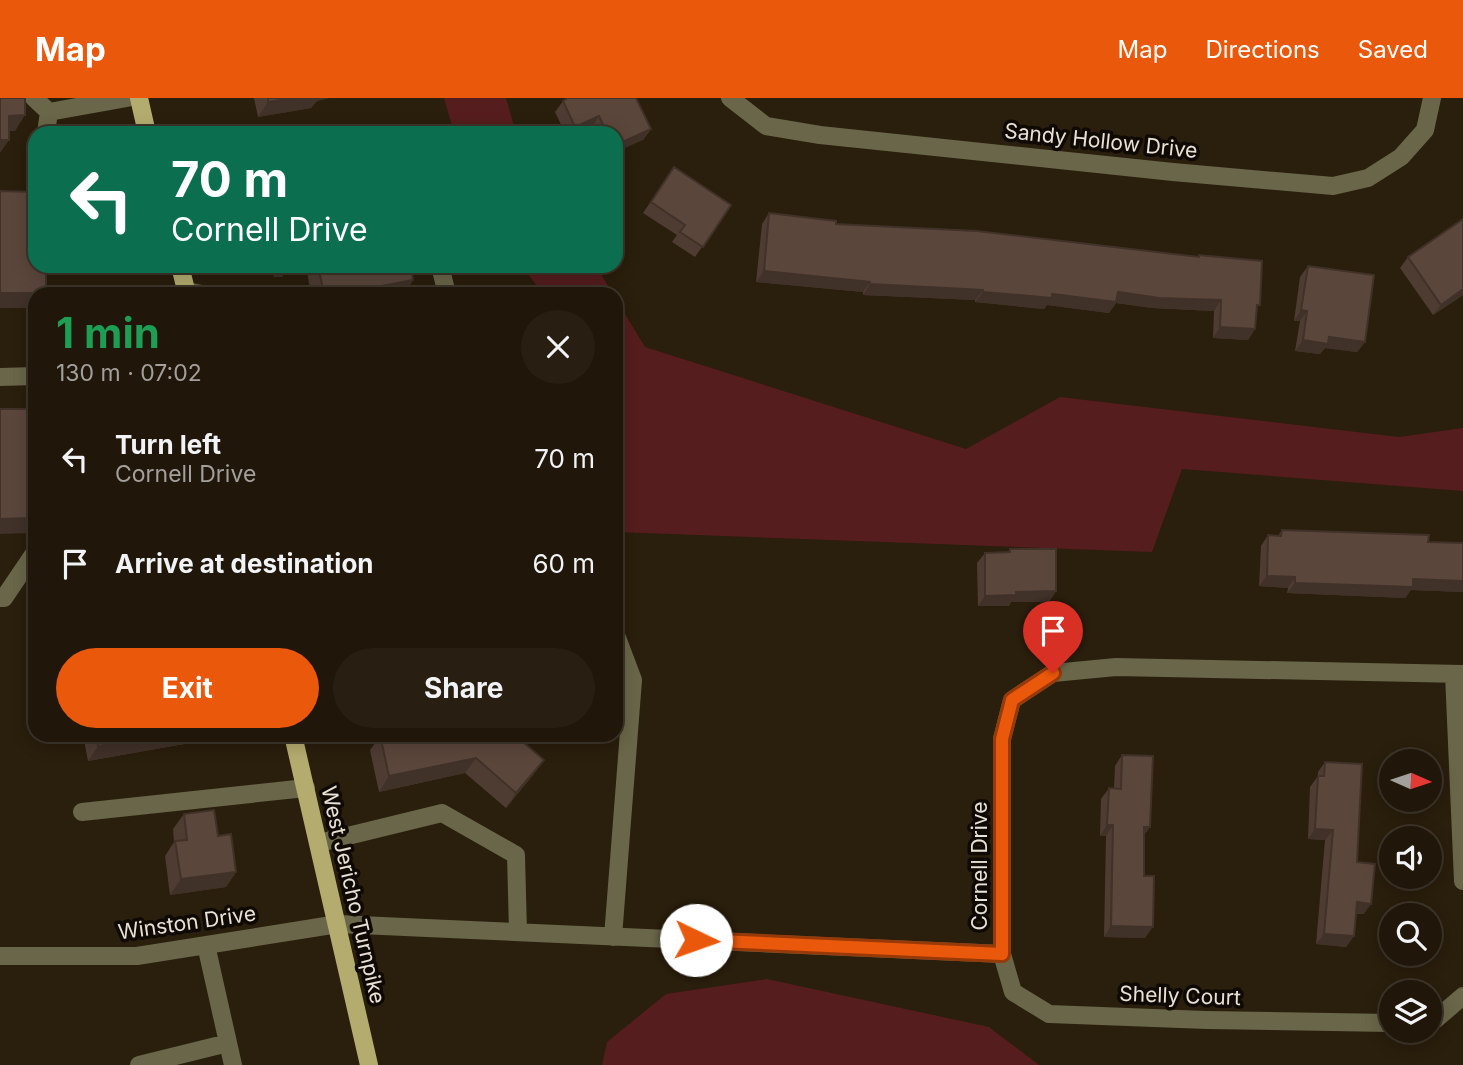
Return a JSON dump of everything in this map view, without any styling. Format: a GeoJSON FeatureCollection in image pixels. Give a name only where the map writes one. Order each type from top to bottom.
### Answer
{"type":"FeatureCollection","features":[{"type":"Feature","properties":{"kind":"main road"},"geometry":{"type":"LineString","coordinates":[[139,98],[145,126]]}},
{"type":"Feature","properties":{"kind":"main road","name":"West Jericho Turnpike"},"geometry":{"type":"LineString","coordinates":[[295,742],[369,1065]]}},
{"type":"Feature","properties":{"kind":"street"},"geometry":{"type":"LineString","coordinates":[[34,98],[50,112]]}},
{"type":"Feature","properties":{"kind":"street"},"geometry":{"type":"LineString","coordinates":[[50,112],[127,98]]}},
{"type":"Feature","properties":{"kind":"street","name":"Sandy Hollow Drive"},"geometry":{"type":"LineString","coordinates":[[730,98],[766,126],[820,135],[1333,186],[1368,178],[1401,157],[1425,130],[1432,98]]}},
{"type":"Feature","properties":{"kind":"street"},"geometry":{"type":"LineString","coordinates":[[47,126],[50,112]]}},
{"type":"Feature","properties":{"kind":"street"},"geometry":{"type":"LineString","coordinates":[[0,377],[28,376]]}},
{"type":"Feature","properties":{"kind":"street"},"geometry":{"type":"LineString","coordinates":[[0,598],[4,598],[28,562]]}},
{"type":"Feature","properties":{"kind":"street"},"geometry":{"type":"LineString","coordinates":[[613,937],[633,680],[623,654]]}},
{"type":"Feature","properties":{"kind":"street","name":"Cornell Drive"},"geometry":{"type":"LineString","coordinates":[[338,924],[1002,954],[1002,739],[1012,700],[1053,673],[1116,667],[1458,674]]}},
{"type":"Feature","properties":{"kind":"street"},"geometry":{"type":"LineString","coordinates":[[1458,674],[1463,881]]}},
{"type":"Feature","properties":{"kind":"street"},"geometry":{"type":"LineString","coordinates":[[82,812],[306,788]]}},
{"type":"Feature","properties":{"kind":"street"},"geometry":{"type":"LineString","coordinates":[[319,843],[442,813],[516,855],[518,932]]}},
{"type":"Feature","properties":{"kind":"street","name":"Winston Drive"},"geometry":{"type":"LineString","coordinates":[[0,956],[137,956],[338,924]]}},
{"type":"Feature","properties":{"kind":"street"},"geometry":{"type":"LineString","coordinates":[[206,945],[233,1065]]}},
{"type":"Feature","properties":{"kind":"street","name":"Shelly Court"},"geometry":{"type":"LineString","coordinates":[[1002,954],[1013,992],[1049,1014],[1379,1023]]}},
{"type":"Feature","properties":{"kind":"street"},"geometry":{"type":"LineString","coordinates":[[1442,1015],[1463,996]]}},
{"type":"Feature","properties":{"kind":"street"},"geometry":{"type":"LineString","coordinates":[[139,1065],[228,1042]]}},
{"type":"Feature","properties":{"kind":"shaded area"},"geometry":{"type":"Polygon","coordinates":[[[444,98],[506,98],[514,126],[452,126],[444,98]]]}},
{"type":"Feature","properties":{"kind":"shaded area"},"geometry":{"type":"Polygon","coordinates":[[[527,273],[600,273],[609,287],[538,287],[527,273]]]}},
{"type":"Feature","properties":{"kind":"shaded area"},"geometry":{"type":"Polygon","coordinates":[[[623,311],[645,347],[966,449],[1060,397],[1399,437],[1463,428],[1463,491],[1182,469],[1152,552],[623,532],[623,311]]]}},
{"type":"Feature","properties":{"kind":"shaded area"},"geometry":{"type":"Polygon","coordinates":[[[767,979],[989,1027],[1039,1065],[602,1065],[607,1042],[666,994],[767,979]]]}},
{"type":"Feature","properties":{"kind":"building"},"geometry":{"type":"Polygon","coordinates":[[[0,98],[25,98],[25,115],[9,116],[9,140],[0,140],[0,98]]]}},
{"type":"Feature","properties":{"kind":"building"},"geometry":{"type":"Polygon","coordinates":[[[268,98],[292,98],[268,102],[268,98]]]}},
{"type":"Feature","properties":{"kind":"building"},"geometry":{"type":"Polygon","coordinates":[[[568,98],[636,98],[651,129],[623,142],[623,126],[604,126],[599,116],[575,126],[563,101],[568,98]]]}},
{"type":"Feature","properties":{"kind":"building"},"geometry":{"type":"Polygon","coordinates":[[[674,167],[731,205],[703,247],[680,232],[685,225],[651,202],[674,167]]]}},
{"type":"Feature","properties":{"kind":"building"},"geometry":{"type":"Polygon","coordinates":[[[0,191],[28,192],[28,273],[46,273],[46,287],[28,287],[28,293],[0,293],[0,191]]]}},
{"type":"Feature","properties":{"kind":"building"},"geometry":{"type":"Polygon","coordinates":[[[769,213],[836,221],[836,224],[977,231],[1199,257],[1262,261],[1260,305],[1257,305],[1255,329],[1220,327],[1221,300],[1159,298],[1118,292],[1116,302],[1052,294],[1052,298],[983,290],[870,284],[764,271],[769,213]]]}},
{"type":"Feature","properties":{"kind":"building"},"geometry":{"type":"Polygon","coordinates":[[[1463,219],[1463,289],[1441,305],[1408,257],[1463,219]]]}},
{"type":"Feature","properties":{"kind":"building"},"geometry":{"type":"Polygon","coordinates":[[[1308,266],[1374,275],[1365,342],[1329,337],[1328,344],[1303,340],[1307,311],[1301,310],[1308,266]]]}},
{"type":"Feature","properties":{"kind":"building"},"geometry":{"type":"Polygon","coordinates":[[[320,273],[412,273],[413,280],[376,287],[322,287],[320,273]]]}},
{"type":"Feature","properties":{"kind":"building"},"geometry":{"type":"Polygon","coordinates":[[[0,409],[28,409],[28,518],[0,519],[0,409]]]}},
{"type":"Feature","properties":{"kind":"building"},"geometry":{"type":"Polygon","coordinates":[[[1282,530],[1429,535],[1428,542],[1463,543],[1463,581],[1413,579],[1413,587],[1295,583],[1295,577],[1267,576],[1268,535],[1281,536],[1282,530]]]}},
{"type":"Feature","properties":{"kind":"building"},"geometry":{"type":"Polygon","coordinates":[[[1010,549],[1056,549],[1056,591],[985,596],[985,553],[1010,552],[1010,549]]]}},
{"type":"Feature","properties":{"kind":"building"},"geometry":{"type":"Polygon","coordinates":[[[97,742],[120,742],[98,746],[97,742]]]}},
{"type":"Feature","properties":{"kind":"building"},"geometry":{"type":"Polygon","coordinates":[[[382,742],[523,742],[544,760],[516,793],[476,758],[389,776],[382,742]]]}},
{"type":"Feature","properties":{"kind":"building"},"geometry":{"type":"Polygon","coordinates":[[[1122,755],[1153,756],[1150,827],[1144,827],[1144,876],[1154,876],[1153,927],[1111,926],[1113,825],[1107,825],[1109,788],[1121,789],[1122,755]]]}},
{"type":"Feature","properties":{"kind":"building"},"geometry":{"type":"Polygon","coordinates":[[[1325,762],[1362,764],[1357,862],[1375,864],[1371,904],[1357,902],[1354,936],[1324,934],[1333,830],[1315,829],[1318,776],[1324,776],[1325,762]]]}},
{"type":"Feature","properties":{"kind":"building"},"geometry":{"type":"Polygon","coordinates":[[[214,810],[218,836],[231,834],[236,872],[181,879],[175,841],[187,840],[184,814],[214,810]]]}},
{"type":"Feature","properties":{"kind":"route"},"geometry":{"type":"LineString","coordinates":[[696,940],[1002,954],[1002,739],[1012,700],[1053,673]]}}]}
